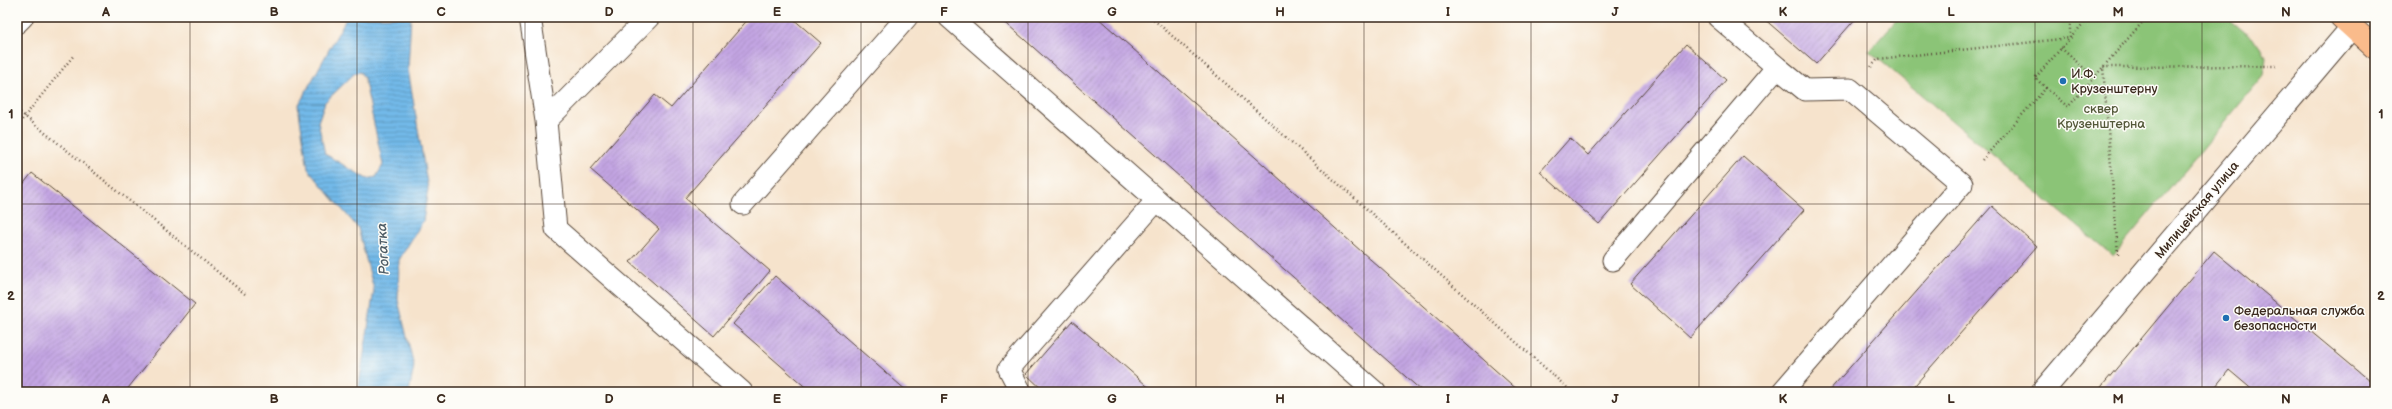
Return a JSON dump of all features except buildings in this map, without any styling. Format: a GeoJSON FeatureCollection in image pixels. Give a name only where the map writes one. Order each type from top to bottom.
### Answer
{"type":"FeatureCollection","features":[{"type":"Feature","properties":{"kind":"main road"},"geometry":{"type":"LineString","coordinates":[[2346,22],[2375,48]]}},
{"type":"Feature","properties":{"kind":"street"},"geometry":{"type":"LineString","coordinates":[[17,22],[22,17]]}},
{"type":"Feature","properties":{"kind":"street","name":"Милицейская улица"},"geometry":{"type":"LineString","coordinates":[[2042,392],[2346,22]]}},
{"type":"Feature","properties":{"kind":"lane"},"geometry":{"type":"LineString","coordinates":[[530,17],[546,121],[556,229],[742,392]]}},
{"type":"Feature","properties":{"kind":"lane"},"geometry":{"type":"LineString","coordinates":[[546,121],[649,17]]}},
{"type":"Feature","properties":{"kind":"lane"},"geometry":{"type":"LineString","coordinates":[[743,204],[907,17]]}},
{"type":"Feature","properties":{"kind":"lane"},"geometry":{"type":"LineString","coordinates":[[949,17],[1375,392]]}},
{"type":"Feature","properties":{"kind":"lane"},"geometry":{"type":"LineString","coordinates":[[1718,17],[1805,90],[1850,90],[1962,184],[1782,392]]}},
{"type":"Feature","properties":{"kind":"lane"},"geometry":{"type":"LineString","coordinates":[[1614,260],[1777,67]]}},
{"type":"Feature","properties":{"kind":"lane"},"geometry":{"type":"LineString","coordinates":[[1021,392],[1009,369],[1158,200]]}},
{"type":"Feature","properties":{"kind":"path"},"geometry":{"type":"LineString","coordinates":[[1150,17],[1572,392]]}},
{"type":"Feature","properties":{"kind":"path"},"geometry":{"type":"LineString","coordinates":[[2070,17],[2070,38]]}},
{"type":"Feature","properties":{"kind":"path"},"geometry":{"type":"LineString","coordinates":[[2089,17],[2036,78],[2068,107],[2147,17]]}},
{"type":"Feature","properties":{"kind":"path"},"geometry":{"type":"LineString","coordinates":[[1850,90],[1878,59],[2070,38]]}},
{"type":"Feature","properties":{"kind":"path"},"geometry":{"type":"LineString","coordinates":[[2061,48],[2094,77]]}},
{"type":"Feature","properties":{"kind":"path"},"geometry":{"type":"LineString","coordinates":[[17,126],[74,55]]}},
{"type":"Feature","properties":{"kind":"path"},"geometry":{"type":"LineString","coordinates":[[2103,67],[2280,66]]}},
{"type":"Feature","properties":{"kind":"path"},"geometry":{"type":"LineString","coordinates":[[2103,67],[2119,259]]}},
{"type":"Feature","properties":{"kind":"path"},"geometry":{"type":"LineString","coordinates":[[1962,184],[2046,88]]}},
{"type":"Feature","properties":{"kind":"path"},"geometry":{"type":"LineString","coordinates":[[17,110],[245,294]]}},
{"type":"Feature","properties":{"kind":"green space","name":"сквер Крузенштерна"},"geometry":{"type":"Polygon","coordinates":[[[1899,17],[2227,17],[2261,46],[2266,58],[2264,75],[2113,256],[1869,51],[1899,17]]]}},
{"type":"Feature","properties":{"kind":"water","name":"Рогатка"},"geometry":{"type":"Polygon","coordinates":[[[347,17],[411,17],[408,69],[428,189],[423,221],[399,260],[398,300],[414,366],[409,392],[360,392],[359,385],[374,290],[358,228],[308,169],[298,106],[347,17]],[[360,72],[355,73],[325,102],[318,122],[325,154],[367,179],[376,177],[383,165],[364,78],[360,72]]]}},
{"type":"Feature","properties":{"kind":"place","name":"И.Ф. Крузенштерну"},"geometry":{"type":"Point","coordinates":[2063,81]}},
{"type":"Feature","properties":{"kind":"place","name":"Федеральная служба безопасности"},"geometry":{"type":"Point","coordinates":[2226,318]}}]}
